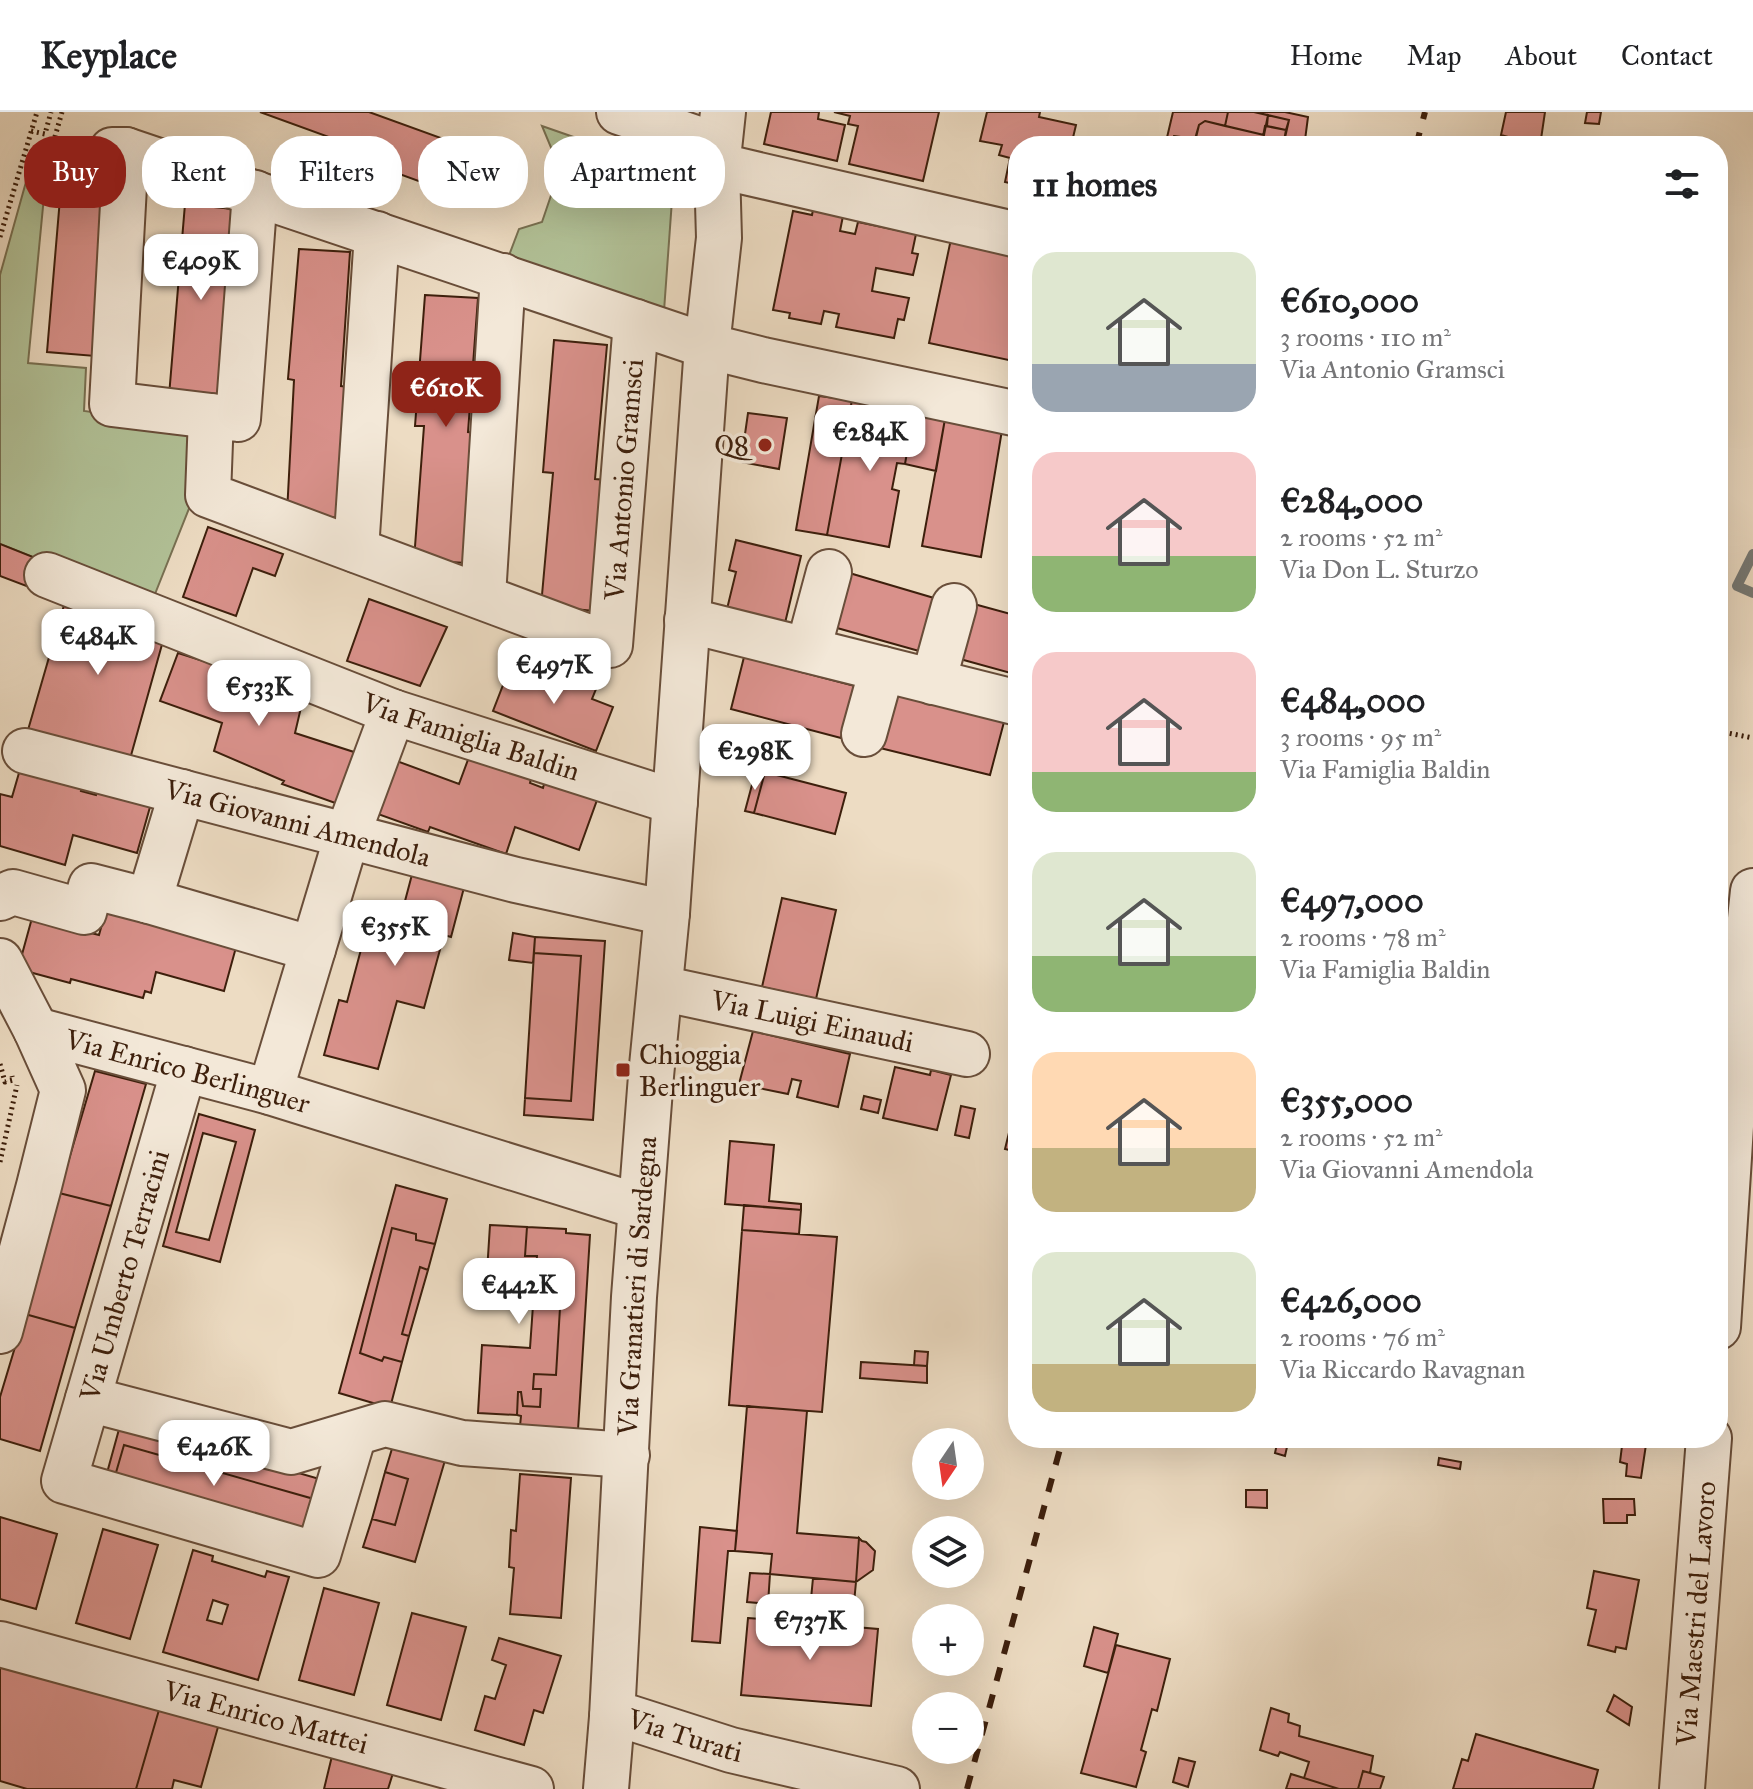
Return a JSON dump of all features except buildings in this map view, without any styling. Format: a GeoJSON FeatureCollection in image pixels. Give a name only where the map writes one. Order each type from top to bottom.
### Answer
{"type":"FeatureCollection","features":[{"type":"Feature","properties":{"kind":"street"},"geometry":{"type":"LineString","coordinates":[[619,112],[689,136]]}},
{"type":"Feature","properties":{"kind":"street","name":"Via Antonio Gramsci"},"geometry":{"type":"LineString","coordinates":[[142,157],[119,150],[112,404],[238,419],[254,208]]}},
{"type":"Feature","properties":{"kind":"street"},"geometry":{"type":"LineString","coordinates":[[725,150],[737,170],[1008,233]]}},
{"type":"Feature","properties":{"kind":"street","name":"Via Antonio Gramsci"},"geometry":{"type":"LineString","coordinates":[[255,193],[707,346],[1008,412]]}},
{"type":"Feature","properties":{"kind":"street","name":"Via Granatieri di Sardegna"},"geometry":{"type":"LineString","coordinates":[[606,1789],[640,1207],[667,913],[719,208]]}},
{"type":"Feature","properties":{"kind":"street"},"geometry":{"type":"LineString","coordinates":[[356,550],[377,234]]}},
{"type":"Feature","properties":{"kind":"street"},"geometry":{"type":"LineString","coordinates":[[483,596],[503,276]]}},
{"type":"Feature","properties":{"kind":"street","name":"Via Antonio Gramsci"},"geometry":{"type":"LineString","coordinates":[[211,416],[208,495],[610,645],[636,322]]}},
{"type":"Feature","properties":{"kind":"street"},"geometry":{"type":"LineString","coordinates":[[808,650],[829,572]]}},
{"type":"Feature","properties":{"kind":"street","name":"Via Famiglia Baldin"},"geometry":{"type":"LineString","coordinates":[[47,575],[393,712],[675,802]]}},
{"type":"Feature","properties":{"kind":"street"},"geometry":{"type":"LineString","coordinates":[[933,682],[954,606]]}},
{"type":"Feature","properties":{"kind":"street"},"geometry":{"type":"LineString","coordinates":[[687,620],[1008,701]]}},
{"type":"Feature","properties":{"kind":"street"},"geometry":{"type":"LineString","coordinates":[[864,734],[882,669]]}},
{"type":"Feature","properties":{"kind":"street"},"geometry":{"type":"LineString","coordinates":[[270,1092],[347,836],[393,712]]}},
{"type":"Feature","properties":{"kind":"street","name":"Via Giovanni Amendola"},"geometry":{"type":"LineString","coordinates":[[25,751],[516,880],[667,913]]}},
{"type":"Feature","properties":{"kind":"street"},"geometry":{"type":"LineString","coordinates":[[149,901],[182,792]]}},
{"type":"Feature","properties":{"kind":"street"},"geometry":{"type":"LineString","coordinates":[[0,898],[13,892],[84,912],[91,886],[313,949]]}},
{"type":"Feature","properties":{"kind":"street"},"geometry":{"type":"LineString","coordinates":[[1728,1173],[1736,1049],[1753,891]]}},
{"type":"Feature","properties":{"kind":"street"},"geometry":{"type":"LineString","coordinates":[[0,961],[36,1030]]}},
{"type":"Feature","properties":{"kind":"street","name":"Via Luigi Einaudi"},"geometry":{"type":"LineString","coordinates":[[660,988],[967,1054]]}},
{"type":"Feature","properties":{"kind":"street","name":"Via Enrico Berlinguer"},"geometry":{"type":"LineString","coordinates":[[36,1030],[270,1092],[640,1207]]}},
{"type":"Feature","properties":{"kind":"street","name":"Via Enrico Berlinguer"},"geometry":{"type":"LineString","coordinates":[[0,1331],[63,1090],[36,1030]]}},
{"type":"Feature","properties":{"kind":"street","name":"Via Umberto Terracini"},"geometry":{"type":"LineString","coordinates":[[184,1069],[64,1481],[318,1555],[354,1434]]}},
{"type":"Feature","properties":{"kind":"street"},"geometry":{"type":"LineString","coordinates":[[88,1399],[291,1452],[385,1424],[462,1443],[627,1455]]}},
{"type":"Feature","properties":{"kind":"street","name":"Via Maestri del Lavoro"},"geometry":{"type":"LineString","coordinates":[[1682,1789],[1708,1448]]}},
{"type":"Feature","properties":{"kind":"street","name":"Via Enrico Mattei"},"geometry":{"type":"LineString","coordinates":[[0,1644],[531,1789]]}},
{"type":"Feature","properties":{"kind":"street","name":"Via Turati"},"geometry":{"type":"LineString","coordinates":[[612,1717],[631,1718],[731,1750],[897,1789]]}},
{"type":"Feature","properties":{"kind":"path"},"geometry":{"type":"LineString","coordinates":[[0,237],[37,112]]}},
{"type":"Feature","properties":{"kind":"path"},"geometry":{"type":"LineString","coordinates":[[31,131],[45,134],[51,112]]}},
{"type":"Feature","properties":{"kind":"path"},"geometry":{"type":"LineString","coordinates":[[1728,733],[1753,738]]}},
{"type":"Feature","properties":{"kind":"path"},"geometry":{"type":"LineString","coordinates":[[0,1064],[5,1082],[13,1080]]}},
{"type":"Feature","properties":{"kind":"path"},"geometry":{"type":"LineString","coordinates":[[0,1162],[18,1085],[14,1072]]}},
{"type":"Feature","properties":{"kind":"green space"},"geometry":{"type":"Polygon","coordinates":[[[542,126],[571,136],[546,136],[542,126]]]}},
{"type":"Feature","properties":{"kind":"green space"},"geometry":{"type":"Polygon","coordinates":[[[24,189],[24,208],[43,208],[28,363],[86,368],[84,411],[196,426],[194,496],[151,604],[0,544],[0,275],[24,189]]]}},
{"type":"Feature","properties":{"kind":"green space"},"geometry":{"type":"Polygon","coordinates":[[[547,208],[671,208],[664,311],[508,258],[519,229],[542,222],[547,208]]]}},
{"type":"Feature","properties":{"kind":"waterway"},"geometry":{"type":"LineString","coordinates":[[1753,554],[1737,586],[1753,593]]}},
{"type":"Feature","properties":{"kind":"railway"},"geometry":{"type":"LineString","coordinates":[[1419,136],[1425,112]]}},
{"type":"Feature","properties":{"kind":"railway"},"geometry":{"type":"LineString","coordinates":[[967,1789],[1060,1448]]}},
{"type":"Feature","properties":{"kind":"place","name":"Q8"},"geometry":{"type":"Point","coordinates":[765,445]}},
{"type":"Feature","properties":{"kind":"place","name":"Chioggia Berlinguer"},"geometry":{"type":"Point","coordinates":[623,1070]}}]}
